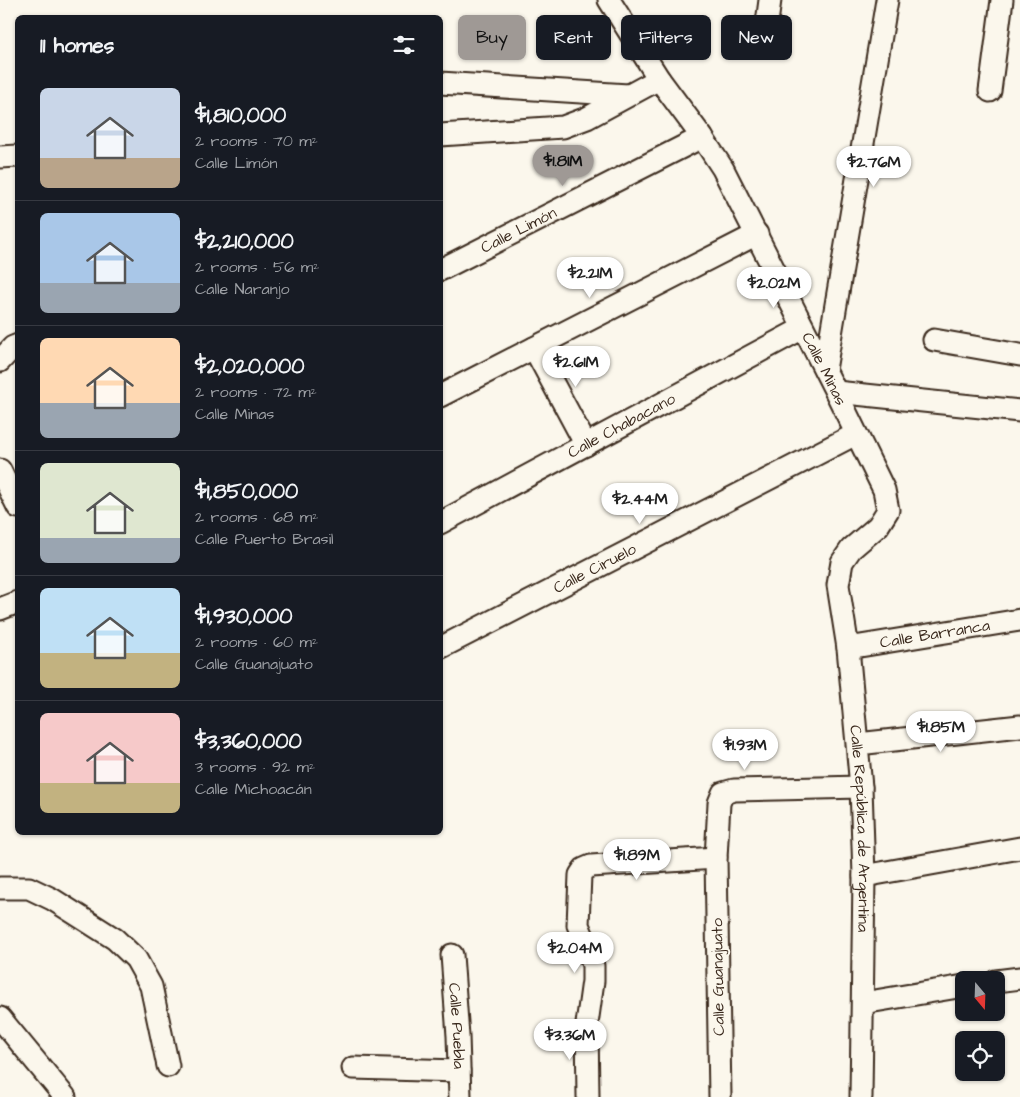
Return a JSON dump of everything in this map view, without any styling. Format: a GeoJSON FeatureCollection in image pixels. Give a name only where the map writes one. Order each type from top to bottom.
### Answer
{"type":"FeatureCollection","features":[{"type":"Feature","properties":{"kind":"street","name":"Calle Minas"},"geometry":{"type":"LineString","coordinates":[[609,0],[659,79],[702,137],[722,169],[757,234],[884,490],[888,510],[878,526],[851,548],[842,562]]}},
{"type":"Feature","properties":{"kind":"street"},"geometry":{"type":"LineString","coordinates":[[768,15],[770,0]]}},
{"type":"Feature","properties":{"kind":"street"},"geometry":{"type":"LineString","coordinates":[[825,370],[886,0]]}},
{"type":"Feature","properties":{"kind":"street"},"geometry":{"type":"LineString","coordinates":[[990,91],[1002,0]]}},
{"type":"Feature","properties":{"kind":"street"},"geometry":{"type":"LineString","coordinates":[[443,135],[563,128],[587,118],[659,79]]}},
{"type":"Feature","properties":{"kind":"street"},"geometry":{"type":"LineString","coordinates":[[443,83],[628,95]]}},
{"type":"Feature","properties":{"kind":"street","name":"Calle Limón"},"geometry":{"type":"LineString","coordinates":[[443,268],[702,137]]}},
{"type":"Feature","properties":{"kind":"street"},"geometry":{"type":"LineString","coordinates":[[0,157],[15,156]]}},
{"type":"Feature","properties":{"kind":"street"},"geometry":{"type":"LineString","coordinates":[[443,394],[757,234]]}},
{"type":"Feature","properties":{"kind":"street","name":"Calle Chabacano"},"geometry":{"type":"LineString","coordinates":[[443,521],[803,328]]}},
{"type":"Feature","properties":{"kind":"street"},"geometry":{"type":"LineString","coordinates":[[934,340],[1020,355]]}},
{"type":"Feature","properties":{"kind":"street"},"geometry":{"type":"LineString","coordinates":[[0,361],[15,346]]}},
{"type":"Feature","properties":{"kind":"street"},"geometry":{"type":"LineString","coordinates":[[534,348],[586,445]]}},
{"type":"Feature","properties":{"kind":"street"},"geometry":{"type":"LineString","coordinates":[[836,392],[1020,411]]}},
{"type":"Feature","properties":{"kind":"street","name":"Calle Ciruelo"},"geometry":{"type":"LineString","coordinates":[[443,646],[856,434]]}},
{"type":"Feature","properties":{"kind":"street"},"geometry":{"type":"LineString","coordinates":[[1,476],[15,502]]}},
{"type":"Feature","properties":{"kind":"street","name":"Calle República de Argentina"},"geometry":{"type":"LineString","coordinates":[[842,562],[838,584],[848,648],[861,787],[864,876],[861,1097]]}},
{"type":"Feature","properties":{"kind":"street"},"geometry":{"type":"LineString","coordinates":[[0,609],[15,603]]}},
{"type":"Feature","properties":{"kind":"street","name":"Calle Barranca"},"geometry":{"type":"LineString","coordinates":[[848,648],[1020,620]]}},
{"type":"Feature","properties":{"kind":"street"},"geometry":{"type":"LineString","coordinates":[[858,744],[1020,726]]}},
{"type":"Feature","properties":{"kind":"street","name":"Calle Guanajuato"},"geometry":{"type":"LineString","coordinates":[[720,1097],[716,858],[719,803],[723,793],[734,790],[861,787]]}},
{"type":"Feature","properties":{"kind":"street"},"geometry":{"type":"LineString","coordinates":[[864,876],[1020,848]]}},
{"type":"Feature","properties":{"kind":"street"},"geometry":{"type":"LineString","coordinates":[[588,1097],[587,1024],[593,981],[593,966],[589,950],[580,932],[578,916],[580,875],[584,869],[591,866],[716,858]]}},
{"type":"Feature","properties":{"kind":"street"},"geometry":{"type":"LineString","coordinates":[[0,888],[29,888],[52,899],[115,939],[136,959],[151,986],[168,1066]]}},
{"type":"Feature","properties":{"kind":"street","name":"Calle Puebla"},"geometry":{"type":"LineString","coordinates":[[452,954],[460,1097]]}},
{"type":"Feature","properties":{"kind":"street"},"geometry":{"type":"LineString","coordinates":[[1005,980],[1020,978]]}},
{"type":"Feature","properties":{"kind":"street"},"geometry":{"type":"LineString","coordinates":[[863,1003],[955,988]]}},
{"type":"Feature","properties":{"kind":"street"},"geometry":{"type":"LineString","coordinates":[[0,1018],[65,1097]]}},
{"type":"Feature","properties":{"kind":"street"},"geometry":{"type":"LineString","coordinates":[[353,1068],[459,1071]]}}]}
